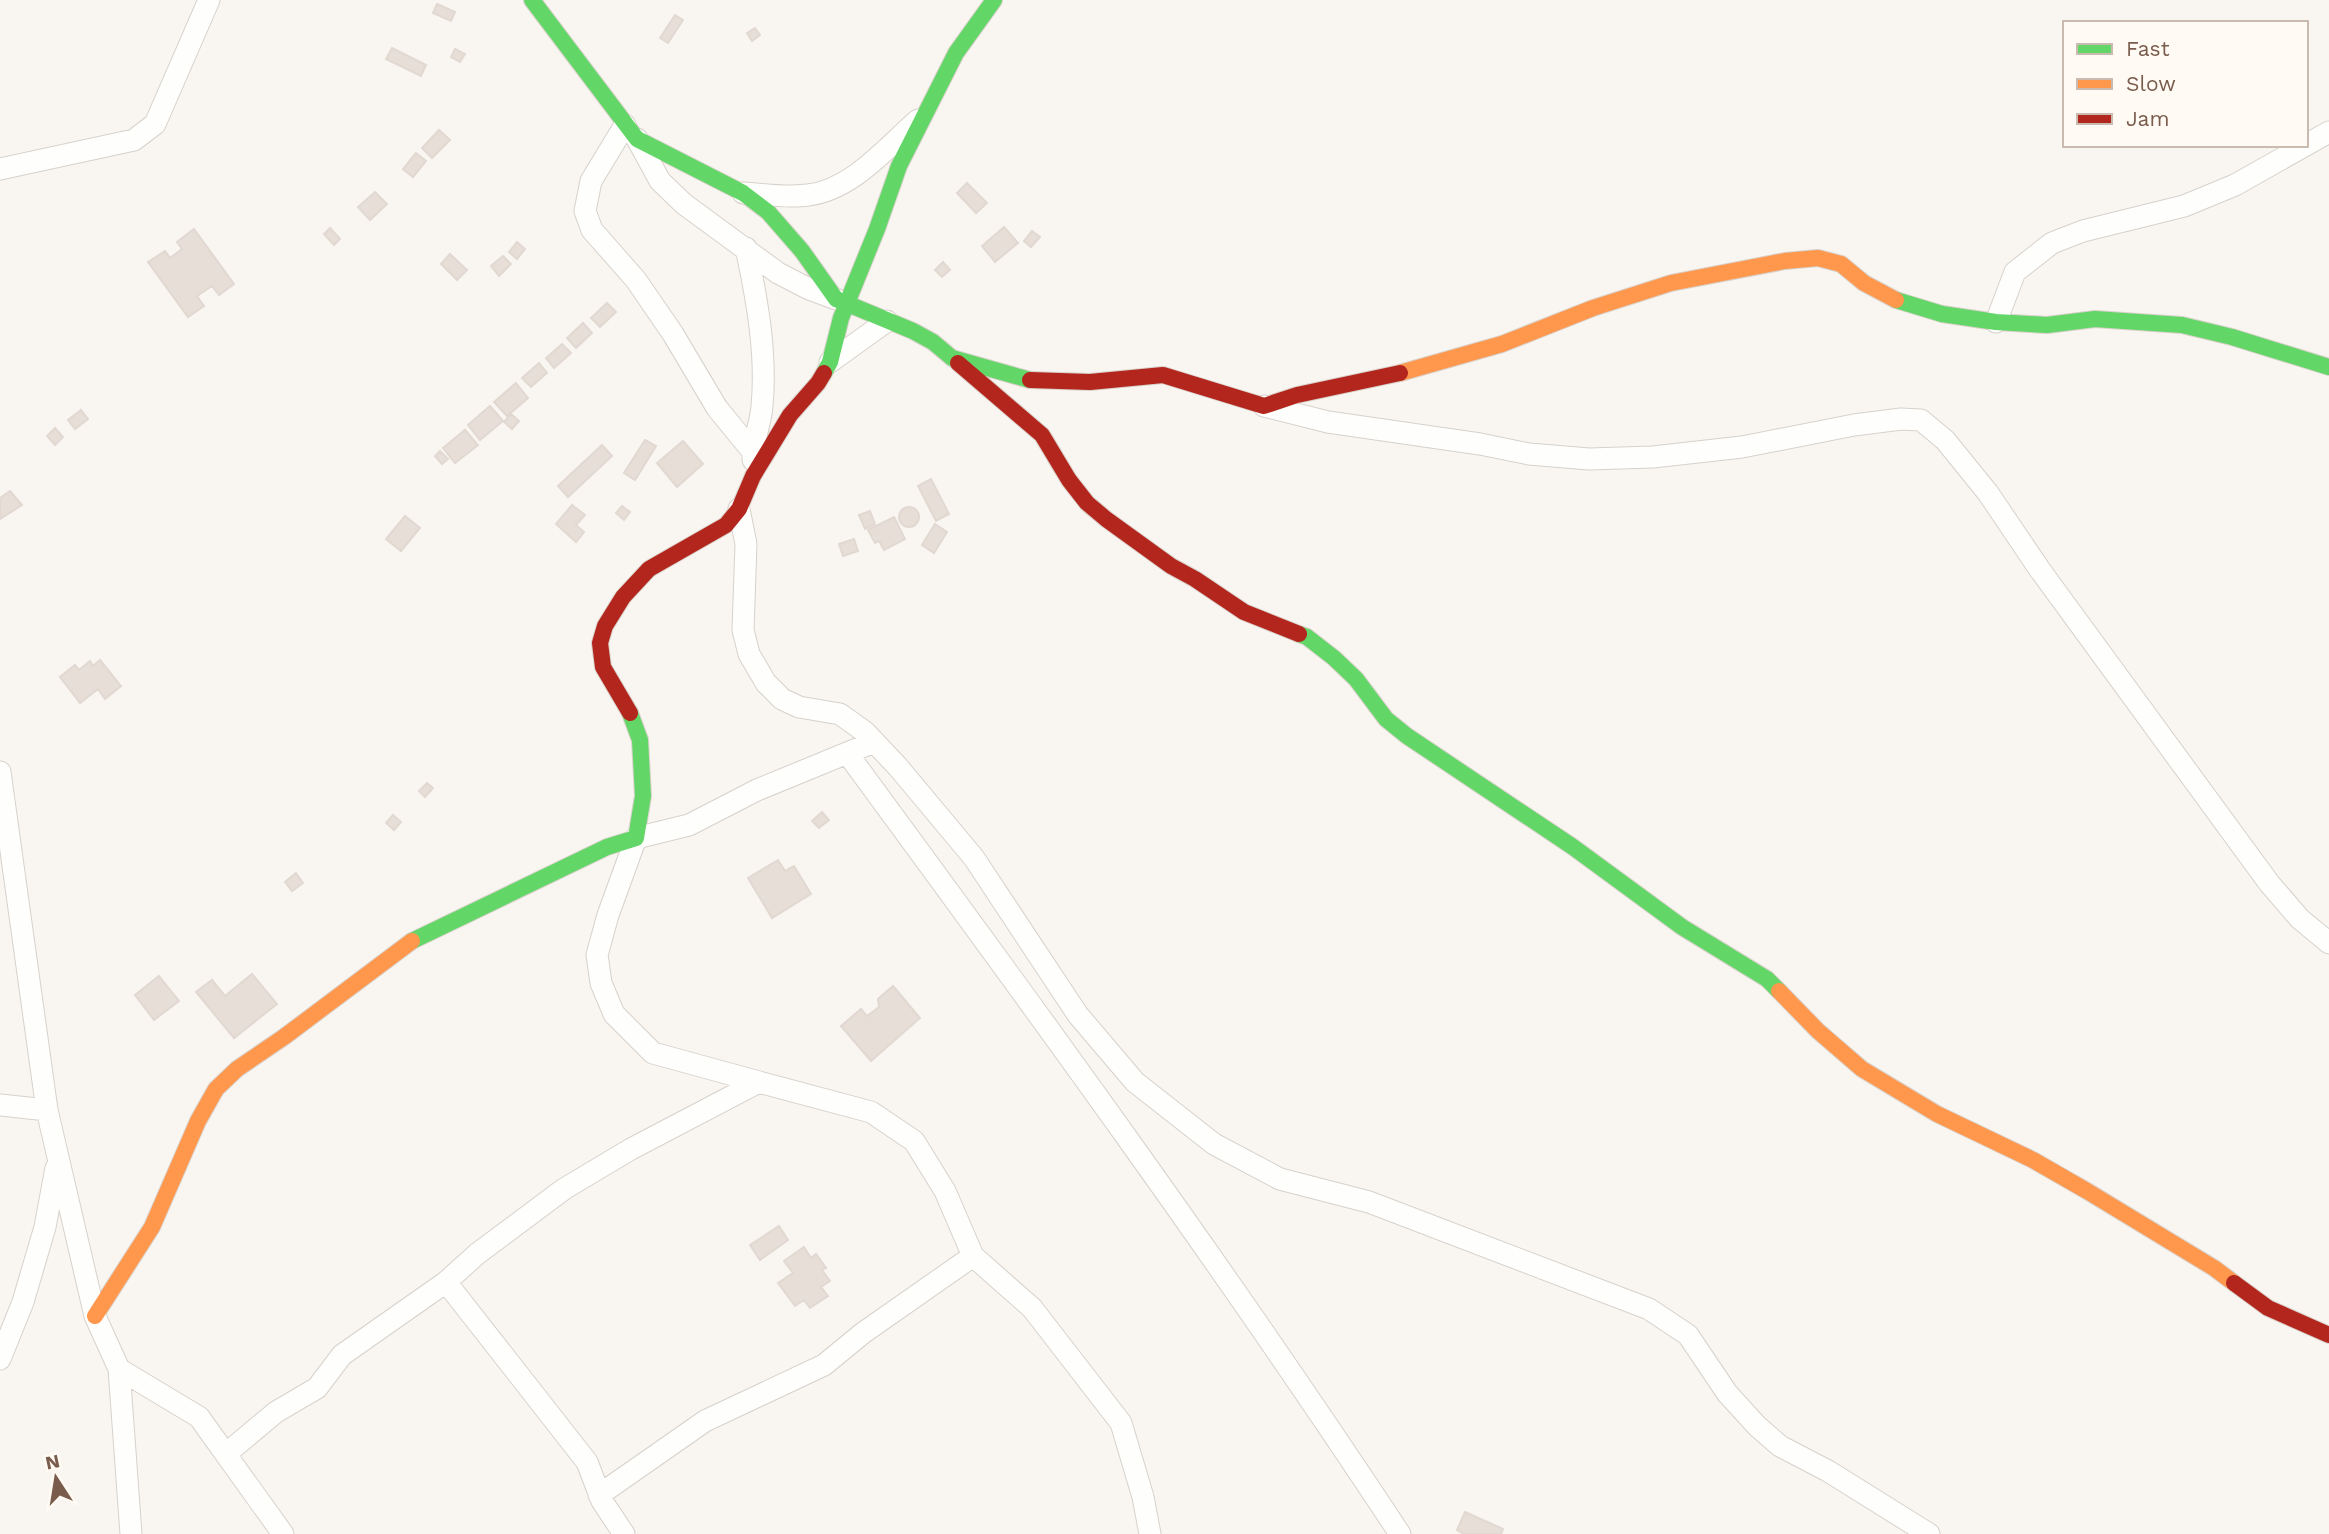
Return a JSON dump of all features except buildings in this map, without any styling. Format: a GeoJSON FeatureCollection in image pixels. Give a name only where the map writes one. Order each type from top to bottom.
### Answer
{"type":"FeatureCollection","features":[{"type":"Feature","properties":{"kind":"street"},"geometry":{"type":"LineString","coordinates":[[0,170],[134,140],[145,133],[156,124],[209,0]]}},
{"type":"Feature","properties":{"kind":"street"},"geometry":{"type":"LineString","coordinates":[[532,0],[631,132],[660,181],[678,199],[778,273],[933,342],[1042,435],[1069,480],[1087,503],[1106,519],[1171,566],[1244,612],[1307,637],[1356,679],[1387,719],[1407,736],[1573,847],[1682,927],[1767,979],[1818,1031],[1862,1069],[1937,1114],[2033,1160],[2077,1185],[2214,1268],[2268,1308],[2329,1335]]}},
{"type":"Feature","properties":{"kind":"street"},"geometry":{"type":"LineString","coordinates":[[994,0],[956,52],[899,166],[877,229],[841,302],[830,362],[818,383],[790,415],[753,476],[739,509],[726,525],[649,569],[623,597],[605,626],[600,643],[603,667],[629,710],[640,740],[643,796],[636,838],[608,915],[597,955],[601,983],[614,1014],[653,1053],[871,1112],[914,1141],[944,1192],[973,1256],[1032,1308],[1121,1423],[1143,1497],[1150,1534]]}},
{"type":"Feature","properties":{"kind":"street"},"geometry":{"type":"LineString","coordinates":[[743,193],[806,195],[838,187],[925,113]]}},
{"type":"Feature","properties":{"kind":"street"},"geometry":{"type":"LineString","coordinates":[[631,132],[743,193],[768,212],[803,251],[841,302]]}},
{"type":"Feature","properties":{"kind":"street"},"geometry":{"type":"LineString","coordinates":[[631,132],[591,181],[585,211],[593,230],[636,279],[673,334],[717,408],[753,452]]}},
{"type":"Feature","properties":{"kind":"street"},"geometry":{"type":"LineString","coordinates":[[2308,144],[2329,132]]}},
{"type":"Feature","properties":{"kind":"street"},"geometry":{"type":"LineString","coordinates":[[1996,322],[2015,272],[2052,243],[2083,231],[2184,206],[2235,185],[2302,147]]}},
{"type":"Feature","properties":{"kind":"street"},"geometry":{"type":"LineString","coordinates":[[746,248],[755,291],[761,342],[762,406],[753,452],[753,476]]}},
{"type":"Feature","properties":{"kind":"street"},"geometry":{"type":"LineString","coordinates":[[1264,406],[1297,395],[1401,373],[1502,344],[1593,307],[1671,283],[1785,261],[1818,258],[1841,264],[1864,283],[1905,304],[1942,314],[2047,326],[2095,319],[2182,325],[2329,366]]}},
{"type":"Feature","properties":{"kind":"street"},"geometry":{"type":"LineString","coordinates":[[830,362],[887,321]]}},
{"type":"Feature","properties":{"kind":"street"},"geometry":{"type":"LineString","coordinates":[[952,358],[1032,380],[1090,382],[1163,374],[1264,406],[1328,422],[1480,444],[1529,454],[1589,459],[1653,457],[1742,447],[1854,425],[1900,419],[1921,420],[1945,440],[1988,493],[2040,570],[2269,883],[2300,919],[2329,943]]}},
{"type":"Feature","properties":{"kind":"street"},"geometry":{"type":"LineString","coordinates":[[739,509],[746,544],[743,630],[749,654],[766,683],[782,699],[799,707],[840,714],[874,741],[974,858],[1078,1015],[1135,1082],[1214,1144],[1280,1179],[1369,1202],[1649,1309],[1688,1335],[1727,1393],[1757,1426],[1780,1446],[1828,1471],[1929,1534]]}},
{"type":"Feature","properties":{"kind":"street"},"geometry":{"type":"LineString","coordinates":[[96,1316],[152,1227],[198,1121],[216,1089],[237,1069],[416,938],[607,848],[688,825],[757,790],[874,741]]}},
{"type":"Feature","properties":{"kind":"street"},"geometry":{"type":"LineString","coordinates":[[847,752],[1189,1224],[1400,1534]]}},
{"type":"Feature","properties":{"kind":"street"},"geometry":{"type":"LineString","coordinates":[[0,772],[47,1110],[96,1316],[118,1369],[131,1534]]}},
{"type":"Feature","properties":{"kind":"street"},"geometry":{"type":"LineString","coordinates":[[227,1453],[267,1419],[317,1388],[342,1355],[446,1282],[477,1254],[564,1189],[631,1149],[759,1082]]}},
{"type":"Feature","properties":{"kind":"street"},"geometry":{"type":"LineString","coordinates":[[0,1105],[47,1110]]}},
{"type":"Feature","properties":{"kind":"street"},"geometry":{"type":"LineString","coordinates":[[0,1359],[23,1302],[45,1227],[58,1159]]}},
{"type":"Feature","properties":{"kind":"street"},"geometry":{"type":"LineString","coordinates":[[600,1495],[705,1421],[824,1365],[863,1333],[973,1256]]}},
{"type":"Feature","properties":{"kind":"street"},"geometry":{"type":"LineString","coordinates":[[446,1282],[587,1462],[600,1495],[624,1534]]}},
{"type":"Feature","properties":{"kind":"street"},"geometry":{"type":"LineString","coordinates":[[118,1369],[199,1417],[227,1453],[270,1520],[283,1534]]}},
{"type":"Feature","properties":{"kind":"traffic: fast"},"geometry":{"type":"LineString","coordinates":[[532,0],[637,139],[743,193],[768,212],[802,251],[836,299],[913,331],[933,342],[952,358],[1030,380]]}},
{"type":"Feature","properties":{"kind":"traffic: fast"},"geometry":{"type":"LineString","coordinates":[[824,373],[830,362],[841,318],[899,166],[956,53],[994,0]]}},
{"type":"Feature","properties":{"kind":"traffic: fast"},"geometry":{"type":"LineString","coordinates":[[1896,300],[1942,314],[1996,322],[2047,325],[2095,319],[2182,325],[2232,337],[2329,367]]}},
{"type":"Feature","properties":{"kind":"traffic: fast"},"geometry":{"type":"LineString","coordinates":[[1299,634],[1334,658],[1356,679],[1386,719],[1407,736],[1573,847],[1682,927],[1767,979],[1779,991]]}},
{"type":"Feature","properties":{"kind":"traffic: fast"},"geometry":{"type":"LineString","coordinates":[[412,941],[607,847],[636,838],[643,796],[640,740],[630,713]]}},
{"type":"Feature","properties":{"kind":"traffic: slow"},"geometry":{"type":"LineString","coordinates":[[1400,373],[1502,344],[1593,308],[1671,283],[1785,261],[1818,258],[1841,264],[1864,283],[1896,300]]}},
{"type":"Feature","properties":{"kind":"traffic: slow"},"geometry":{"type":"LineString","coordinates":[[95,1316],[152,1227],[198,1121],[216,1089],[237,1069],[412,941]]}},
{"type":"Feature","properties":{"kind":"traffic: slow"},"geometry":{"type":"LineString","coordinates":[[1779,991],[1818,1031],[1862,1069],[1937,1114],[2033,1160],[2087,1191],[2214,1268],[2234,1283]]}},
{"type":"Feature","properties":{"kind":"traffic: jam"},"geometry":{"type":"LineString","coordinates":[[958,363],[1042,435],[1069,480],[1087,503],[1106,519],[1171,566],[1244,612],[1299,634]]}},
{"type":"Feature","properties":{"kind":"traffic: jam"},"geometry":{"type":"LineString","coordinates":[[630,713],[603,667],[600,643],[605,626],[623,597],[649,569],[726,525],[739,509],[753,476],[790,415],[824,373]]}},
{"type":"Feature","properties":{"kind":"traffic: jam"},"geometry":{"type":"LineString","coordinates":[[1030,380],[1090,382],[1163,375],[1264,406],[1297,395],[1400,373]]}},
{"type":"Feature","properties":{"kind":"traffic: jam"},"geometry":{"type":"LineString","coordinates":[[2234,1283],[2268,1308],[2329,1335]]}}]}
